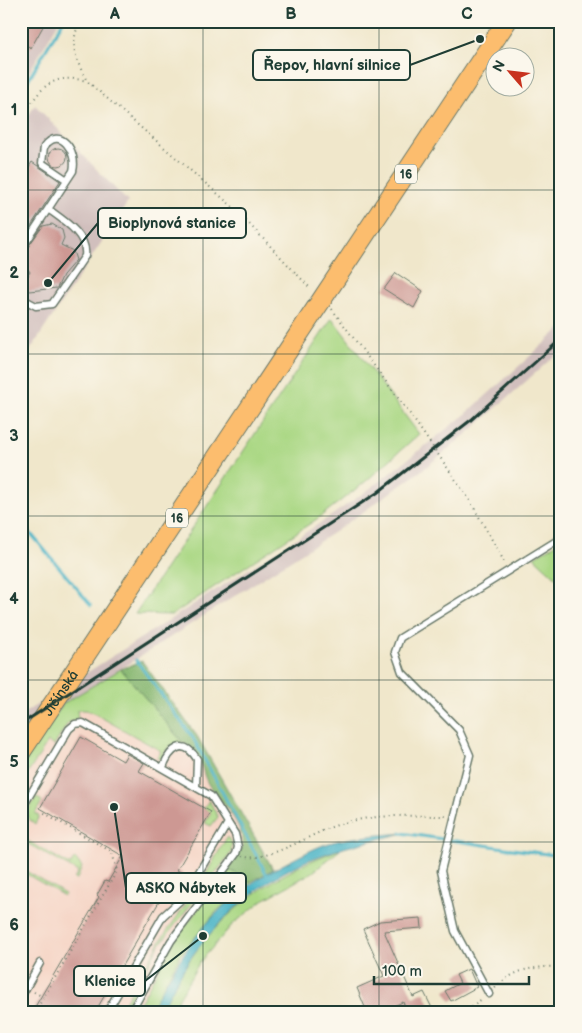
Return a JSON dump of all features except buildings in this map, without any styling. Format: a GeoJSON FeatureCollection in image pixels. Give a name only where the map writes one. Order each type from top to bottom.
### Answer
{"type":"FeatureCollection","features":[{"type":"Feature","properties":{"kind":"main road","name":"16"},"geometry":{"type":"LineString","coordinates":[[322,300],[507,21]]}},
{"type":"Feature","properties":{"kind":"main road","name":"Jičínská"},"geometry":{"type":"LineString","coordinates":[[21,752],[322,300]]}},
{"type":"Feature","properties":{"kind":"lane"},"geometry":{"type":"LineString","coordinates":[[21,250],[73,171],[74,156],[64,140],[56,139],[44,148],[42,163],[67,180]]}},
{"type":"Feature","properties":{"kind":"lane"},"geometry":{"type":"LineString","coordinates":[[21,298],[36,306],[52,304],[84,256],[85,248],[82,239],[48,209]]}},
{"type":"Feature","properties":{"kind":"lane"},"geometry":{"type":"LineString","coordinates":[[489,994],[455,931],[441,871],[451,824],[470,755],[459,730],[402,672],[395,652],[400,638],[561,538]]}},
{"type":"Feature","properties":{"kind":"lane"},"geometry":{"type":"LineString","coordinates":[[21,810],[69,729],[75,724],[89,724],[163,767],[215,801],[228,823],[237,840],[236,854],[171,941],[131,1012]]}},
{"type":"Feature","properties":{"kind":"lane"},"geometry":{"type":"LineString","coordinates":[[163,767],[168,755],[175,748],[181,747],[190,750],[197,759],[196,788]]}},
{"type":"Feature","properties":{"kind":"lane"},"geometry":{"type":"LineString","coordinates":[[107,1012],[163,916],[184,897],[228,823]]}},
{"type":"Feature","properties":{"kind":"lane"},"geometry":{"type":"LineString","coordinates":[[21,997],[23,989],[40,963]]}},
{"type":"Feature","properties":{"kind":"path"},"geometry":{"type":"LineString","coordinates":[[80,21],[73,37],[74,49],[87,81],[233,207],[322,300],[338,314],[469,499],[509,570]]}},
{"type":"Feature","properties":{"kind":"path"},"geometry":{"type":"LineString","coordinates":[[21,119],[48,83],[68,78],[87,81]]}},
{"type":"Feature","properties":{"kind":"path"},"geometry":{"type":"LineString","coordinates":[[35,1012],[117,871],[112,852],[41,811]]}},
{"type":"Feature","properties":{"kind":"path"},"geometry":{"type":"LineString","coordinates":[[249,859],[266,855],[331,827],[379,816],[454,816]]}},
{"type":"Feature","properties":{"kind":"path"},"geometry":{"type":"LineString","coordinates":[[463,1012],[489,994],[505,979],[520,970],[561,966]]}},
{"type":"Feature","properties":{"kind":"shaded area"},"geometry":{"type":"Polygon","coordinates":[[[21,21],[59,21],[21,86],[21,21]]]}},
{"type":"Feature","properties":{"kind":"shaded area"},"geometry":{"type":"Polygon","coordinates":[[[35,105],[128,202],[21,364],[21,127],[35,105]]]}},
{"type":"Feature","properties":{"kind":"shaded area"},"geometry":{"type":"Polygon","coordinates":[[[561,328],[561,350],[476,426],[425,468],[336,531],[21,733],[21,715],[328,518],[372,487],[466,414],[561,328]]]}},
{"type":"Feature","properties":{"kind":"shaded area"},"geometry":{"type":"Polygon","coordinates":[[[130,670],[200,745],[268,865],[227,887],[179,952],[146,1012],[21,1012],[21,775],[67,705],[130,670]]]}},
{"type":"Feature","properties":{"kind":"green space"},"geometry":{"type":"Polygon","coordinates":[[[332,318],[419,434],[365,482],[317,519],[172,615],[135,614],[332,318]]]}},
{"type":"Feature","properties":{"kind":"green space"},"geometry":{"type":"Polygon","coordinates":[[[561,541],[561,582],[534,557],[561,541]]]}},
{"type":"Feature","properties":{"kind":"green space"},"geometry":{"type":"Polygon","coordinates":[[[142,661],[197,736],[273,869],[251,882],[228,869],[242,848],[240,831],[232,815],[210,787],[195,751],[183,743],[121,669],[142,661]]]}},
{"type":"Feature","properties":{"kind":"green space"},"geometry":{"type":"Polygon","coordinates":[[[121,669],[183,743],[169,747],[161,760],[157,758],[161,751],[95,714],[86,710],[77,710],[78,718],[68,723],[54,746],[48,742],[21,784],[21,766],[64,703],[121,669]]]}},
{"type":"Feature","properties":{"kind":"green space"},"geometry":{"type":"Polygon","coordinates":[[[36,797],[42,801],[35,814],[39,816],[35,824],[29,819],[27,813],[36,797]]]}},
{"type":"Feature","properties":{"kind":"green space"},"geometry":{"type":"Polygon","coordinates":[[[209,800],[218,817],[211,826],[205,823],[211,813],[204,808],[209,800]]]}},
{"type":"Feature","properties":{"kind":"green space"},"geometry":{"type":"Polygon","coordinates":[[[21,837],[70,865],[75,858],[82,867],[77,879],[74,879],[78,872],[21,840],[21,837]]]}},
{"type":"Feature","properties":{"kind":"green space"},"geometry":{"type":"Polygon","coordinates":[[[227,837],[232,843],[231,853],[158,947],[123,1012],[119,1012],[164,935],[199,886],[227,837]]]}},
{"type":"Feature","properties":{"kind":"green space"},"geometry":{"type":"Polygon","coordinates":[[[341,849],[313,872],[263,900],[232,925],[199,963],[171,1012],[160,1012],[191,958],[206,939],[239,906],[277,879],[341,849]]]}},
{"type":"Feature","properties":{"kind":"green space"},"geometry":{"type":"Polygon","coordinates":[[[21,868],[65,894],[64,896],[21,871],[21,868]]]}},
{"type":"Feature","properties":{"kind":"green space"},"geometry":{"type":"Polygon","coordinates":[[[228,869],[251,882],[217,911],[181,954],[149,1012],[135,1012],[174,941],[228,869]]]}},
{"type":"Feature","properties":{"kind":"water"},"geometry":{"type":"Polygon","coordinates":[[[404,833],[321,855],[292,868],[259,889],[243,901],[214,929],[186,965],[160,1012],[149,1012],[191,944],[222,907],[241,891],[263,876],[324,845],[353,838],[404,833]]]}},
{"type":"Feature","properties":{"kind":"waterway"},"geometry":{"type":"LineString","coordinates":[[21,92],[63,21]]}},
{"type":"Feature","properties":{"kind":"waterway"},"geometry":{"type":"LineString","coordinates":[[21,522],[91,605]]}},
{"type":"Feature","properties":{"kind":"waterway"},"geometry":{"type":"LineString","coordinates":[[136,660],[193,738],[268,877]]}},
{"type":"Feature","properties":{"kind":"waterway"},"geometry":{"type":"LineString","coordinates":[[401,833],[561,856]]}},
{"type":"Feature","properties":{"kind":"railway"},"geometry":{"type":"LineString","coordinates":[[21,724],[377,493],[471,420],[561,339]]}},
{"type":"Feature","properties":{"kind":"place","name":"Řepov, hlavní silnice"},"geometry":{"type":"Point","coordinates":[480,39]}},
{"type":"Feature","properties":{"kind":"place","name":"Bioplynová stanice"},"geometry":{"type":"Point","coordinates":[48,283]}},
{"type":"Feature","properties":{"kind":"place","name":"ASKO Nábytek"},"geometry":{"type":"Point","coordinates":[114,807]}},
{"type":"Feature","properties":{"kind":"place","name":"Klenice"},"geometry":{"type":"Point","coordinates":[203,936]}}]}
